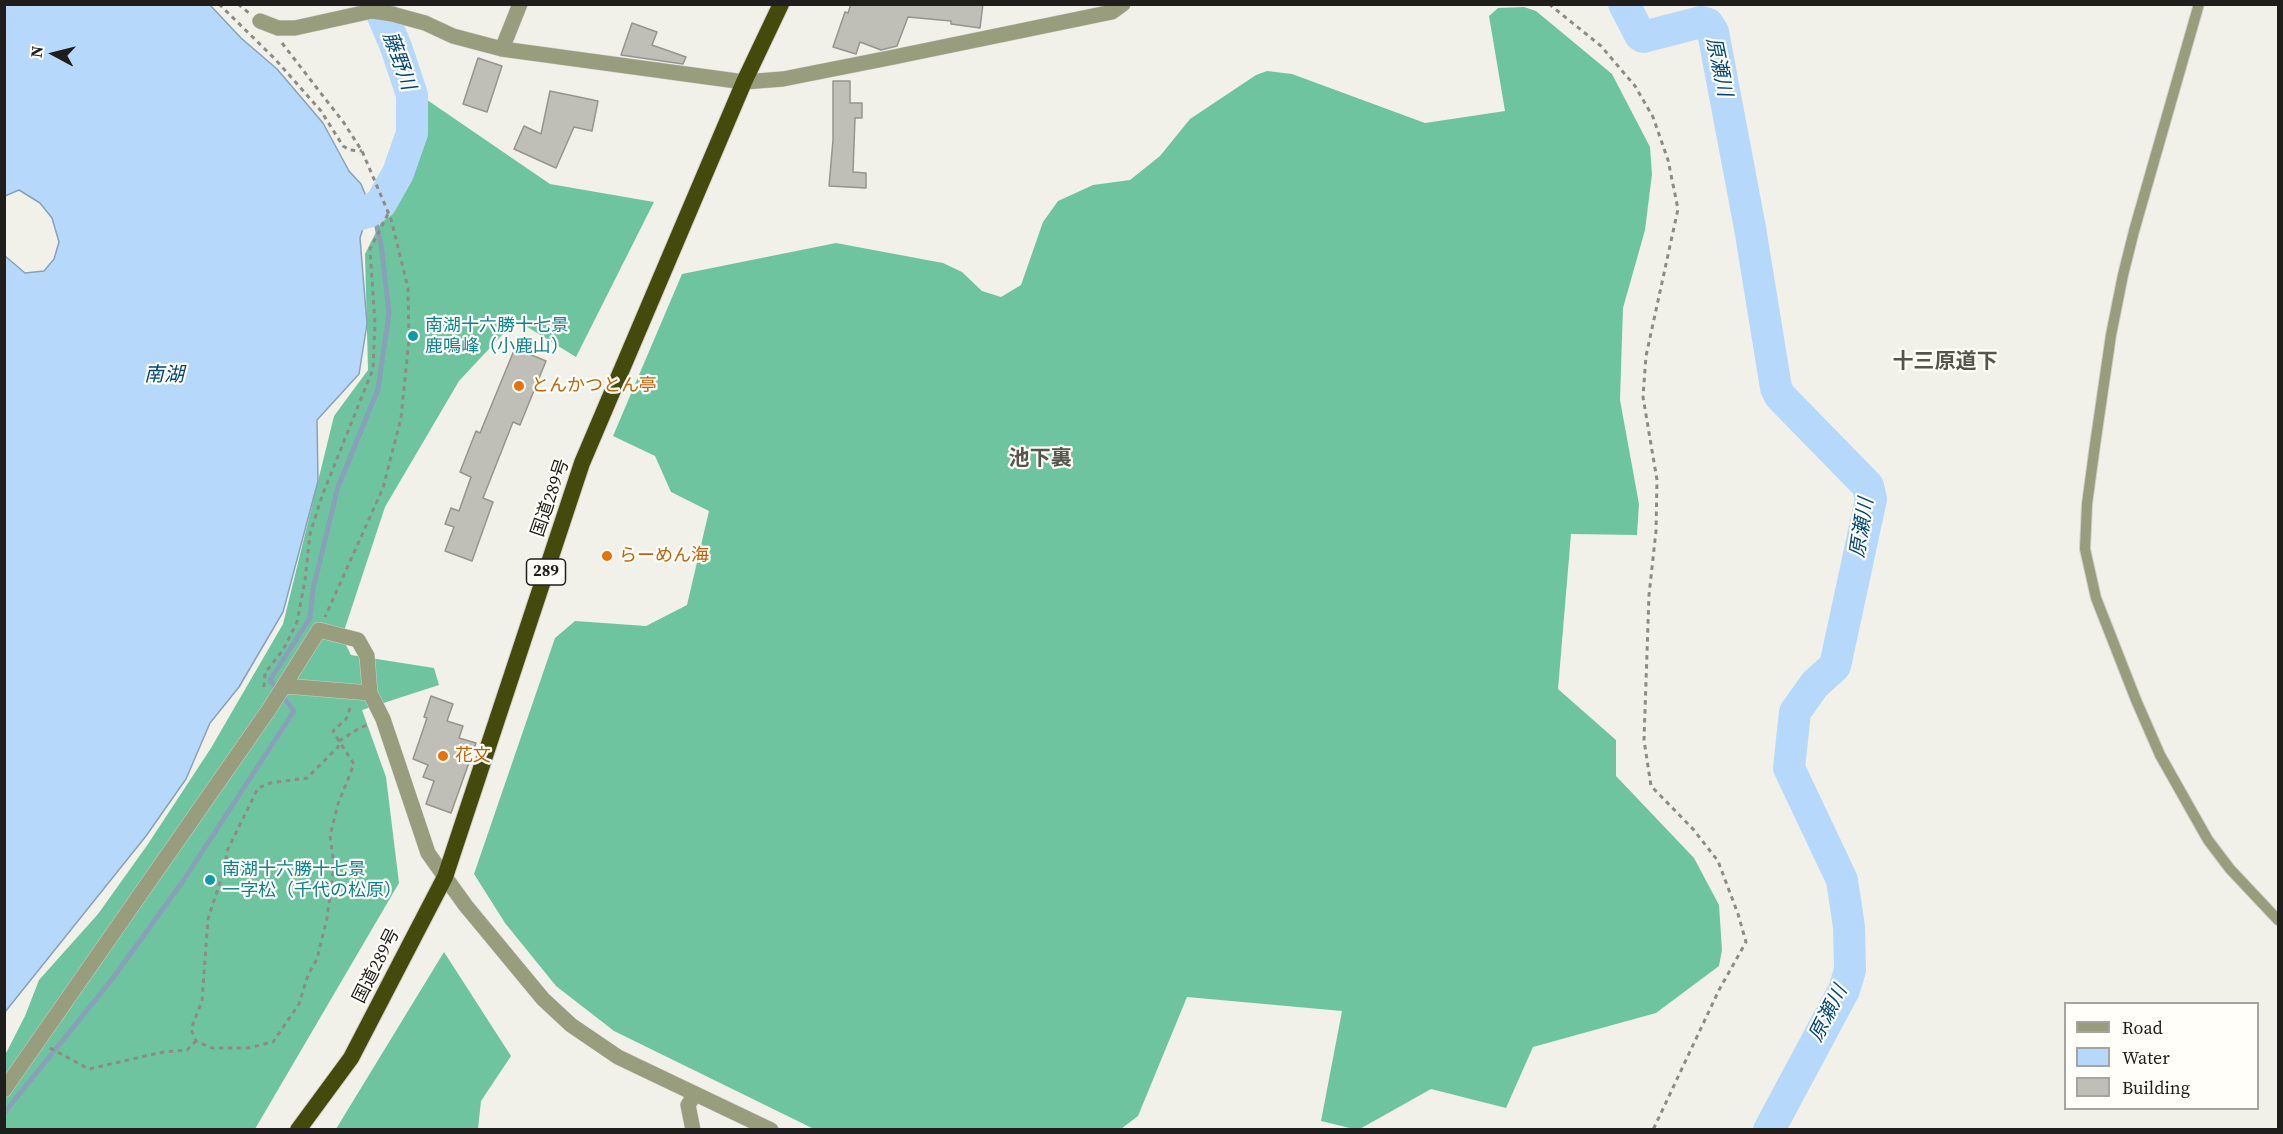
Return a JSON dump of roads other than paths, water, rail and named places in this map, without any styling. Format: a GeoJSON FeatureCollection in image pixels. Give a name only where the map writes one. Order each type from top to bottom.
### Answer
{"type":"FeatureCollection","features":[{"type":"Feature","properties":{"kind":"highway","name":"国道289号"},"geometry":{"type":"LineString","coordinates":[[298,1130],[351,1058],[445,877],[582,464],[744,82],[781,4]]}},
{"type":"Feature","properties":{"kind":"street"},"geometry":{"type":"LineString","coordinates":[[502,49],[520,4]]}},
{"type":"Feature","properties":{"kind":"street"},"geometry":{"type":"LineString","coordinates":[[260,21],[278,28],[295,28],[372,11],[425,23],[453,36],[502,49],[744,82],[783,79],[894,57],[1112,12],[1124,4]]}},
{"type":"Feature","properties":{"kind":"street"},"geometry":{"type":"LineString","coordinates":[[4,1090],[270,708],[319,630],[358,640],[367,656],[370,693],[383,719],[428,853],[466,906],[543,999],[570,1025],[618,1057],[771,1130]]}},
{"type":"Feature","properties":{"kind":"street"},"geometry":{"type":"LineString","coordinates":[[285,686],[370,693]]}},
{"type":"Feature","properties":{"kind":"street"},"geometry":{"type":"LineString","coordinates":[[693,1130],[688,1105],[695,1094]]}},
{"type":"Feature","properties":{"kind":"lane"},"geometry":{"type":"LineString","coordinates":[[2199,4],[2123,276],[2111,335],[2094,445],[2087,504],[2085,549],[2096,598],[2160,754],[2208,840],[2230,869],[2278,920]]}},
{"type":"Feature","properties":{"kind":"water","name":"南湖"},"geometry":{"type":"Polygon","coordinates":[[[5,4],[210,5],[241,38],[277,69],[323,123],[349,171],[361,184],[370,206],[360,238],[367,324],[359,374],[317,420],[318,481],[283,612],[239,687],[210,723],[186,779],[146,836],[5,1012],[5,256],[25,273],[44,271],[54,259],[59,242],[52,218],[40,203],[19,190],[5,196],[5,4]]]}},
{"type":"Feature","properties":{"kind":"waterway","name":"藤野川"},"geometry":{"type":"LineString","coordinates":[[327,223],[368,212],[381,203],[398,173],[412,133],[412,95],[396,47],[378,4]]}},
{"type":"Feature","properties":{"kind":"waterway","name":"原瀬川"},"geometry":{"type":"LineString","coordinates":[[1624,4],[1643,37],[1701,22],[1708,24],[1713,32],[1750,228],[1776,388],[1780,396],[1868,486],[1871,499],[1835,666],[1815,684],[1795,712],[1789,768],[1842,880],[1849,927],[1850,970],[1844,990],[1769,1130]]}},
{"type":"Feature","properties":{"kind":"waterway"},"geometry":{"type":"LineString","coordinates":[[4,1113],[113,978],[183,881],[294,711],[270,680],[310,618],[313,589],[338,487],[378,389],[389,313],[381,244],[374,215],[381,203]]}},
{"type":"Feature","properties":{"kind":"place","name":"南湖十六勝十七景 鹿鳴峰（小鹿山）"},"geometry":{"type":"Point","coordinates":[413,336]}},
{"type":"Feature","properties":{"kind":"place","name":"とんかつとん亭"},"geometry":{"type":"Point","coordinates":[519,386]}},
{"type":"Feature","properties":{"kind":"place","name":"らーめん海"},"geometry":{"type":"Point","coordinates":[607,556]}},
{"type":"Feature","properties":{"kind":"place","name":"花文"},"geometry":{"type":"Point","coordinates":[443,756]}},
{"type":"Feature","properties":{"kind":"place","name":"南湖十六勝十七景 一字松（千代の松原）"},"geometry":{"type":"Point","coordinates":[210,880]}},
{"type":"Feature","properties":{"kind":"district","name":"十三原道下"},"geometry":{"type":"Point","coordinates":[1945,363]}},
{"type":"Feature","properties":{"kind":"district","name":"池下裏"},"geometry":{"type":"Point","coordinates":[1040,460]}}]}
